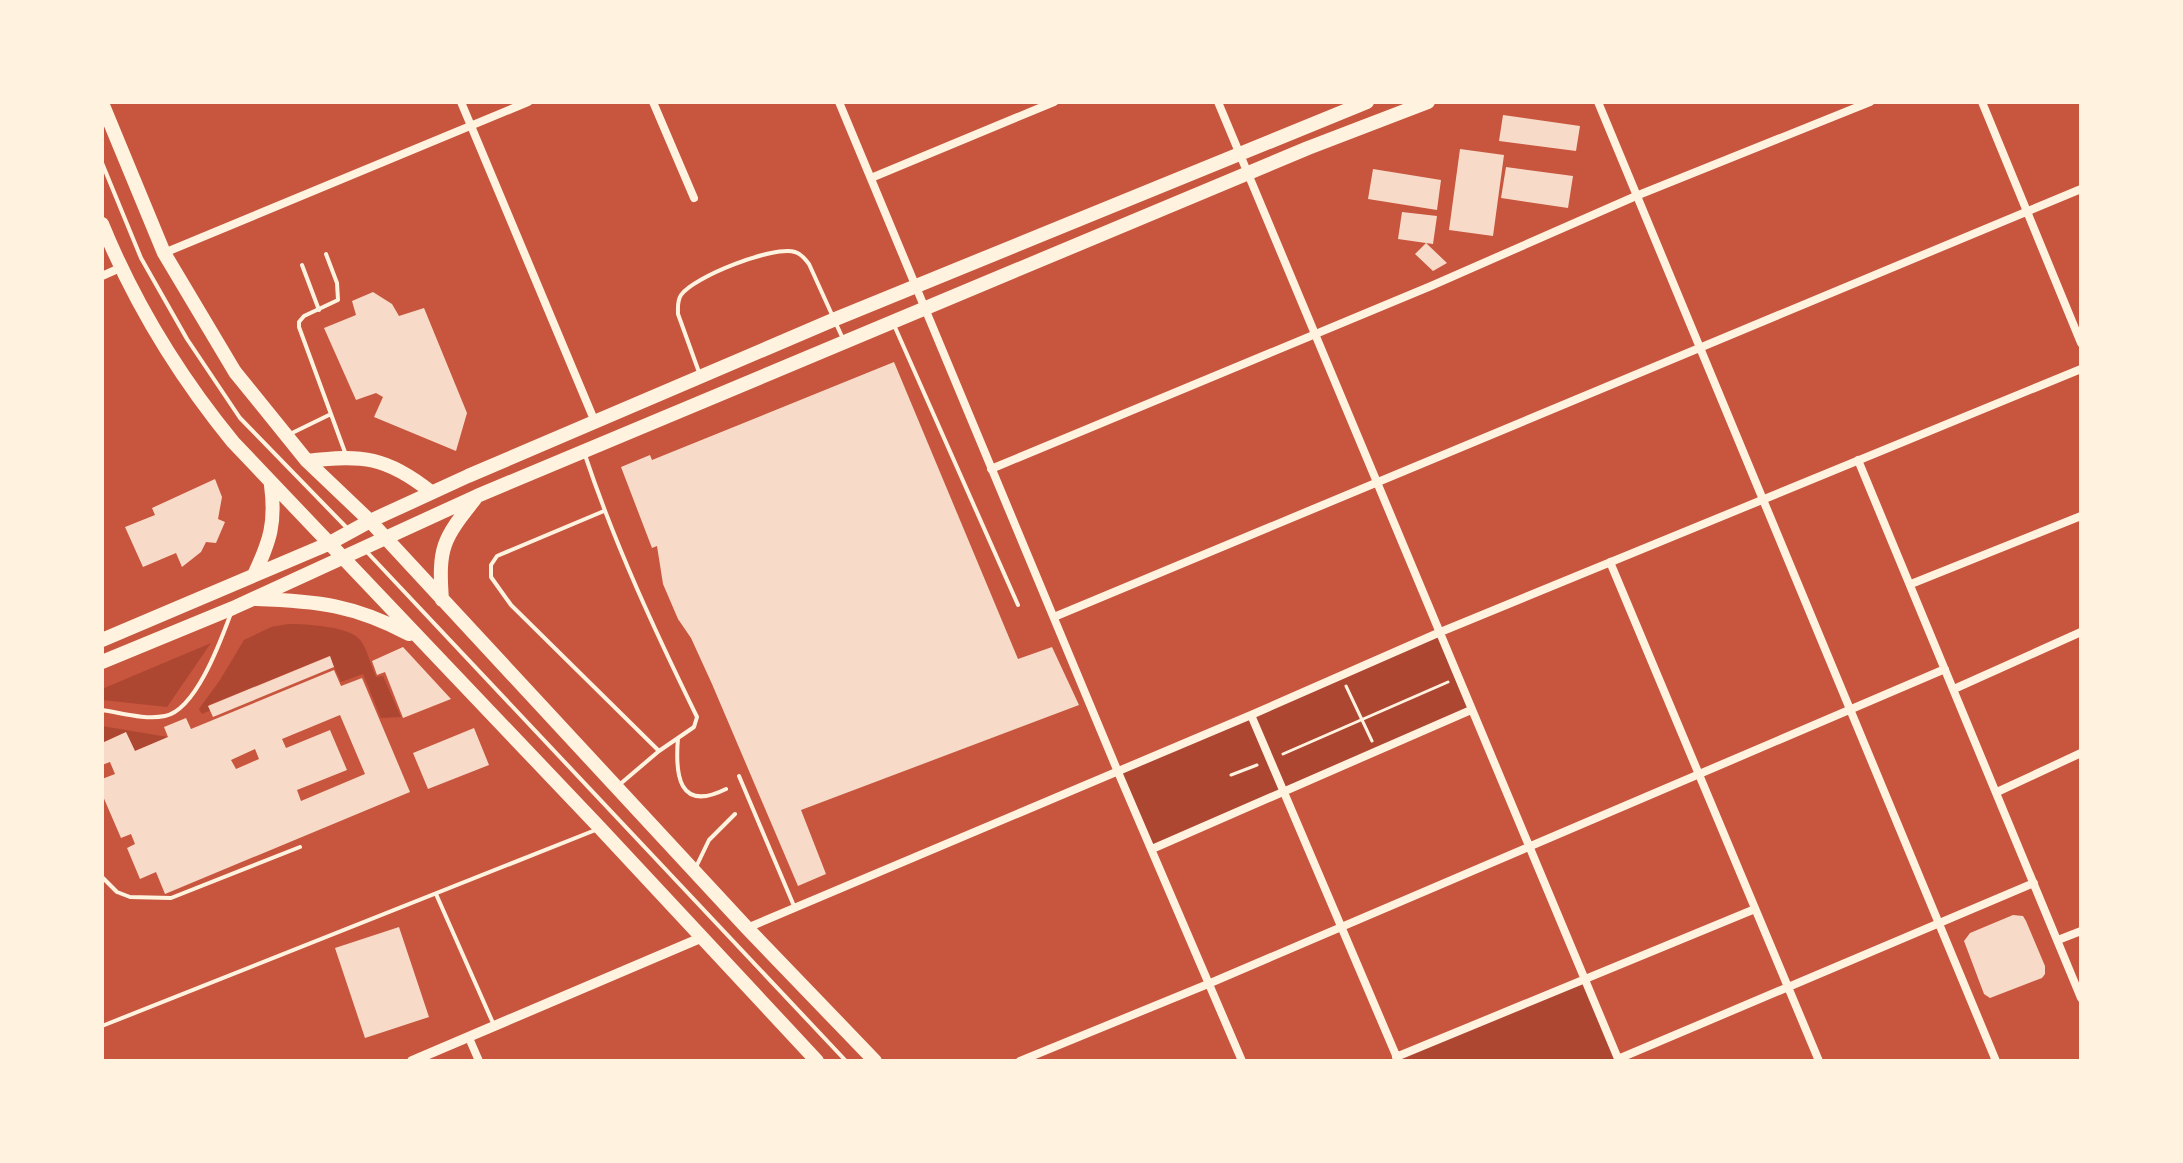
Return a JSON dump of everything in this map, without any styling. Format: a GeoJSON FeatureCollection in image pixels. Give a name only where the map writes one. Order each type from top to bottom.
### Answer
{"type":"FeatureCollection","features":[{"type":"Feature","properties":{"kind":"main road"},"geometry":{"type":"LineString","coordinates":[[102,640],[328,544],[431,492],[833,320],[1367,102]]}},
{"type":"Feature","properties":{"kind":"main road"},"geometry":{"type":"LineString","coordinates":[[102,662],[233,608],[477,496],[1247,174],[1428,102]]}},
{"type":"Feature","properties":{"kind":"main road"},"geometry":{"type":"LineString","coordinates":[[102,103],[164,253],[235,372],[307,461],[370,521],[747,928],[875,1061]]}},
{"type":"Feature","properties":{"kind":"main road"},"geometry":{"type":"LineString","coordinates":[[102,224],[120,268],[159,338],[212,416],[271,485],[600,828],[817,1061]]}},
{"type":"Feature","properties":{"kind":"main road"},"geometry":{"type":"LineString","coordinates":[[307,461],[347,457],[392,465],[431,492]]}},
{"type":"Feature","properties":{"kind":"main road"},"geometry":{"type":"LineString","coordinates":[[254,575],[270,541],[273,526],[271,485]]}},
{"type":"Feature","properties":{"kind":"main road"},"geometry":{"type":"LineString","coordinates":[[442,600],[440,565],[443,547],[450,531],[477,496]]}},
{"type":"Feature","properties":{"kind":"main road"},"geometry":{"type":"LineString","coordinates":[[252,599],[326,603],[366,614],[420,640]]}},
{"type":"Feature","properties":{"kind":"street"},"geometry":{"type":"LineString","coordinates":[[461,102],[595,422]]}},
{"type":"Feature","properties":{"kind":"street"},"geometry":{"type":"LineString","coordinates":[[164,253],[528,102]]}},
{"type":"Feature","properties":{"kind":"street"},"geometry":{"type":"LineString","coordinates":[[653,102],[694,198]]}},
{"type":"Feature","properties":{"kind":"street"},"geometry":{"type":"LineString","coordinates":[[839,102],[1242,1061]]}},
{"type":"Feature","properties":{"kind":"street"},"geometry":{"type":"LineString","coordinates":[[871,178],[1054,102]]}},
{"type":"Feature","properties":{"kind":"street"},"geometry":{"type":"LineString","coordinates":[[1218,102],[1619,1060],[2034,883]]}},
{"type":"Feature","properties":{"kind":"street"},"geometry":{"type":"LineString","coordinates":[[1598,102],[1996,1061]]}},
{"type":"Feature","properties":{"kind":"street"},"geometry":{"type":"LineString","coordinates":[[991,469],[1636,196],[1870,102]]}},
{"type":"Feature","properties":{"kind":"street"},"geometry":{"type":"LineString","coordinates":[[1982,102],[2081,343]]}},
{"type":"Feature","properties":{"kind":"street"},"geometry":{"type":"LineString","coordinates":[[1054,617],[2081,189]]}},
{"type":"Feature","properties":{"kind":"street"},"geometry":{"type":"LineString","coordinates":[[102,276],[120,268]]}},
{"type":"Feature","properties":{"kind":"street"},"geometry":{"type":"LineString","coordinates":[[747,928],[1438,633],[2081,369]]}},
{"type":"Feature","properties":{"kind":"street"},"geometry":{"type":"LineString","coordinates":[[1858,460],[2081,998]]}},
{"type":"Feature","properties":{"kind":"street"},"geometry":{"type":"LineString","coordinates":[[1911,584],[2081,516]]}},
{"type":"Feature","properties":{"kind":"street"},"geometry":{"type":"LineString","coordinates":[[1610,562],[1819,1061]]}},
{"type":"Feature","properties":{"kind":"street"},"geometry":{"type":"LineString","coordinates":[[1954,689],[2081,632]]}},
{"type":"Feature","properties":{"kind":"street"},"geometry":{"type":"LineString","coordinates":[[1020,1061],[1208,984],[1945,669]]}},
{"type":"Feature","properties":{"kind":"street"},"geometry":{"type":"LineString","coordinates":[[1152,849],[1471,710]]}},
{"type":"Feature","properties":{"kind":"street"},"geometry":{"type":"LineString","coordinates":[[1251,715],[1397,1059],[1755,909]]}},
{"type":"Feature","properties":{"kind":"street"},"geometry":{"type":"LineString","coordinates":[[1997,792],[2081,753]]}},
{"type":"Feature","properties":{"kind":"street"},"geometry":{"type":"LineString","coordinates":[[2058,940],[2081,931]]}},
{"type":"Feature","properties":{"kind":"street"},"geometry":{"type":"LineString","coordinates":[[412,1061],[703,937]]}},
{"type":"Feature","properties":{"kind":"street"},"geometry":{"type":"LineString","coordinates":[[469,1038],[479,1061]]}},
{"type":"Feature","properties":{"kind":"lane"},"geometry":{"type":"LineString","coordinates":[[102,163],[141,258],[187,339],[240,418],[846,1061]]}},
{"type":"Feature","properties":{"kind":"lane"},"geometry":{"type":"LineString","coordinates":[[701,377],[678,314],[677,304],[682,294],[724,269],[771,251],[793,251],[809,264],[844,342]]}},
{"type":"Feature","properties":{"kind":"lane"},"geometry":{"type":"LineString","coordinates":[[326,254],[337,283],[338,300],[304,316],[298,325],[347,457]]}},
{"type":"Feature","properties":{"kind":"lane"},"geometry":{"type":"LineString","coordinates":[[302,265],[319,310]]}},
{"type":"Feature","properties":{"kind":"lane"},"geometry":{"type":"LineString","coordinates":[[894,322],[1018,605]]}},
{"type":"Feature","properties":{"kind":"lane"},"geometry":{"type":"LineString","coordinates":[[287,436],[331,414]]}},
{"type":"Feature","properties":{"kind":"lane"},"geometry":{"type":"LineString","coordinates":[[584,452],[604,511],[659,641],[697,717],[694,727],[617,786]]}},
{"type":"Feature","properties":{"kind":"lane"},"geometry":{"type":"LineString","coordinates":[[604,511],[497,556],[490,573],[493,582],[537,632],[659,751]]}},
{"type":"Feature","properties":{"kind":"lane"},"geometry":{"type":"LineString","coordinates":[[102,710],[157,717],[179,710],[211,662],[233,608]]}},
{"type":"Feature","properties":{"kind":"lane"},"geometry":{"type":"LineString","coordinates":[[678,738],[677,771],[683,788],[699,796],[726,789]]}},
{"type":"Feature","properties":{"kind":"lane"},"geometry":{"type":"LineString","coordinates":[[739,776],[795,907]]}},
{"type":"Feature","properties":{"kind":"lane"},"geometry":{"type":"LineString","coordinates":[[695,869],[709,840],[735,814]]}},
{"type":"Feature","properties":{"kind":"lane"},"geometry":{"type":"LineString","coordinates":[[102,1026],[600,828]]}},
{"type":"Feature","properties":{"kind":"lane"},"geometry":{"type":"LineString","coordinates":[[102,877],[117,892],[130,897],[171,898],[300,847]]}},
{"type":"Feature","properties":{"kind":"lane"},"geometry":{"type":"LineString","coordinates":[[436,894],[494,1026]]}},
{"type":"Feature","properties":{"kind":"path"},"geometry":{"type":"LineString","coordinates":[[1340,676],[1377,751]]}},
{"type":"Feature","properties":{"kind":"path"},"geometry":{"type":"LineString","coordinates":[[1231,775],[1457,678]]}},
{"type":"Feature","properties":{"kind":"shaded area"},"geometry":{"type":"Polygon","coordinates":[[[288,624],[327,627],[356,636],[366,649],[376,677],[383,676],[401,717],[381,718],[363,674],[341,682],[329,656],[209,705],[211,710],[202,714],[199,709],[244,640],[271,627],[288,624]]]}},
{"type":"Feature","properties":{"kind":"shaded area"},"geometry":{"type":"Polygon","coordinates":[[[1438,633],[1471,710],[1152,849],[1118,772],[1438,633]]]}},
{"type":"Feature","properties":{"kind":"shaded area"},"geometry":{"type":"Polygon","coordinates":[[[211,643],[167,707],[102,700],[102,689],[211,643]]]}},
{"type":"Feature","properties":{"kind":"shaded area"},"geometry":{"type":"Polygon","coordinates":[[[102,726],[168,737],[135,751],[126,733],[102,743],[102,726]]]}},
{"type":"Feature","properties":{"kind":"shaded area"},"geometry":{"type":"Polygon","coordinates":[[[1585,979],[1619,1061],[1398,1061],[1397,1057],[1585,979]]]}},
{"type":"Feature","properties":{"kind":"building"},"geometry":{"type":"Polygon","coordinates":[[[1503,115],[1580,126],[1576,151],[1499,141],[1503,115]]]}},
{"type":"Feature","properties":{"kind":"building"},"geometry":{"type":"Polygon","coordinates":[[[1460,149],[1504,155],[1493,236],[1449,230],[1460,149]]]}},
{"type":"Feature","properties":{"kind":"building"},"geometry":{"type":"Polygon","coordinates":[[[1506,167],[1573,176],[1568,208],[1501,198],[1506,167]]]}},
{"type":"Feature","properties":{"kind":"building"},"geometry":{"type":"Polygon","coordinates":[[[1373,169],[1441,180],[1437,210],[1368,199],[1373,169]]]}},
{"type":"Feature","properties":{"kind":"building"},"geometry":{"type":"Polygon","coordinates":[[[1402,212],[1437,216],[1433,244],[1398,239],[1402,212]]]}},
{"type":"Feature","properties":{"kind":"building"},"geometry":{"type":"Polygon","coordinates":[[[1426,243],[1447,263],[1433,271],[1415,254],[1426,243]]]}},
{"type":"Feature","properties":{"kind":"building"},"geometry":{"type":"Polygon","coordinates":[[[373,292],[392,304],[399,316],[424,308],[467,413],[456,451],[374,417],[383,397],[376,393],[356,400],[324,328],[356,315],[352,301],[373,292]]]}},
{"type":"Feature","properties":{"kind":"building"},"geometry":{"type":"Polygon","coordinates":[[[894,362],[1018,659],[1052,647],[1079,705],[801,810],[826,874],[798,886],[712,684],[663,584],[657,546],[652,548],[621,467],[650,455],[652,460],[894,362]]]}},
{"type":"Feature","properties":{"kind":"building"},"geometry":{"type":"Polygon","coordinates":[[[215,479],[222,497],[218,519],[225,522],[216,543],[206,542],[201,552],[182,567],[176,553],[143,567],[125,527],[155,515],[152,508],[215,479]]]}},
{"type":"Feature","properties":{"kind":"building"},"geometry":{"type":"Polygon","coordinates":[[[403,647],[451,699],[403,718],[385,672],[377,675],[372,661],[403,647]]]}},
{"type":"Feature","properties":{"kind":"building"},"geometry":{"type":"Polygon","coordinates":[[[330,656],[334,667],[213,717],[208,706],[330,656]]]}},
{"type":"Feature","properties":{"kind":"building"},"geometry":{"type":"Polygon","coordinates":[[[334,670],[341,686],[362,678],[410,792],[165,894],[156,872],[140,879],[127,848],[135,844],[131,834],[121,838],[102,794],[102,779],[115,774],[110,762],[102,765],[102,743],[126,732],[135,751],[168,737],[164,727],[186,718],[191,729],[334,670]],[[340,715],[282,739],[286,748],[330,730],[347,770],[297,790],[301,801],[365,774],[340,715]],[[255,749],[231,760],[236,769],[259,759],[255,749]]]}},
{"type":"Feature","properties":{"kind":"building"},"geometry":{"type":"Polygon","coordinates":[[[474,728],[489,765],[428,789],[413,753],[474,728]]]}},
{"type":"Feature","properties":{"kind":"building"},"geometry":{"type":"Polygon","coordinates":[[[2013,915],[2023,916],[2026,921],[2045,966],[2045,974],[2042,978],[1990,998],[1984,994],[1964,941],[1970,933],[2013,915]]]}},
{"type":"Feature","properties":{"kind":"building"},"geometry":{"type":"Polygon","coordinates":[[[399,927],[429,1017],[365,1038],[335,948],[399,927]]]}}]}
